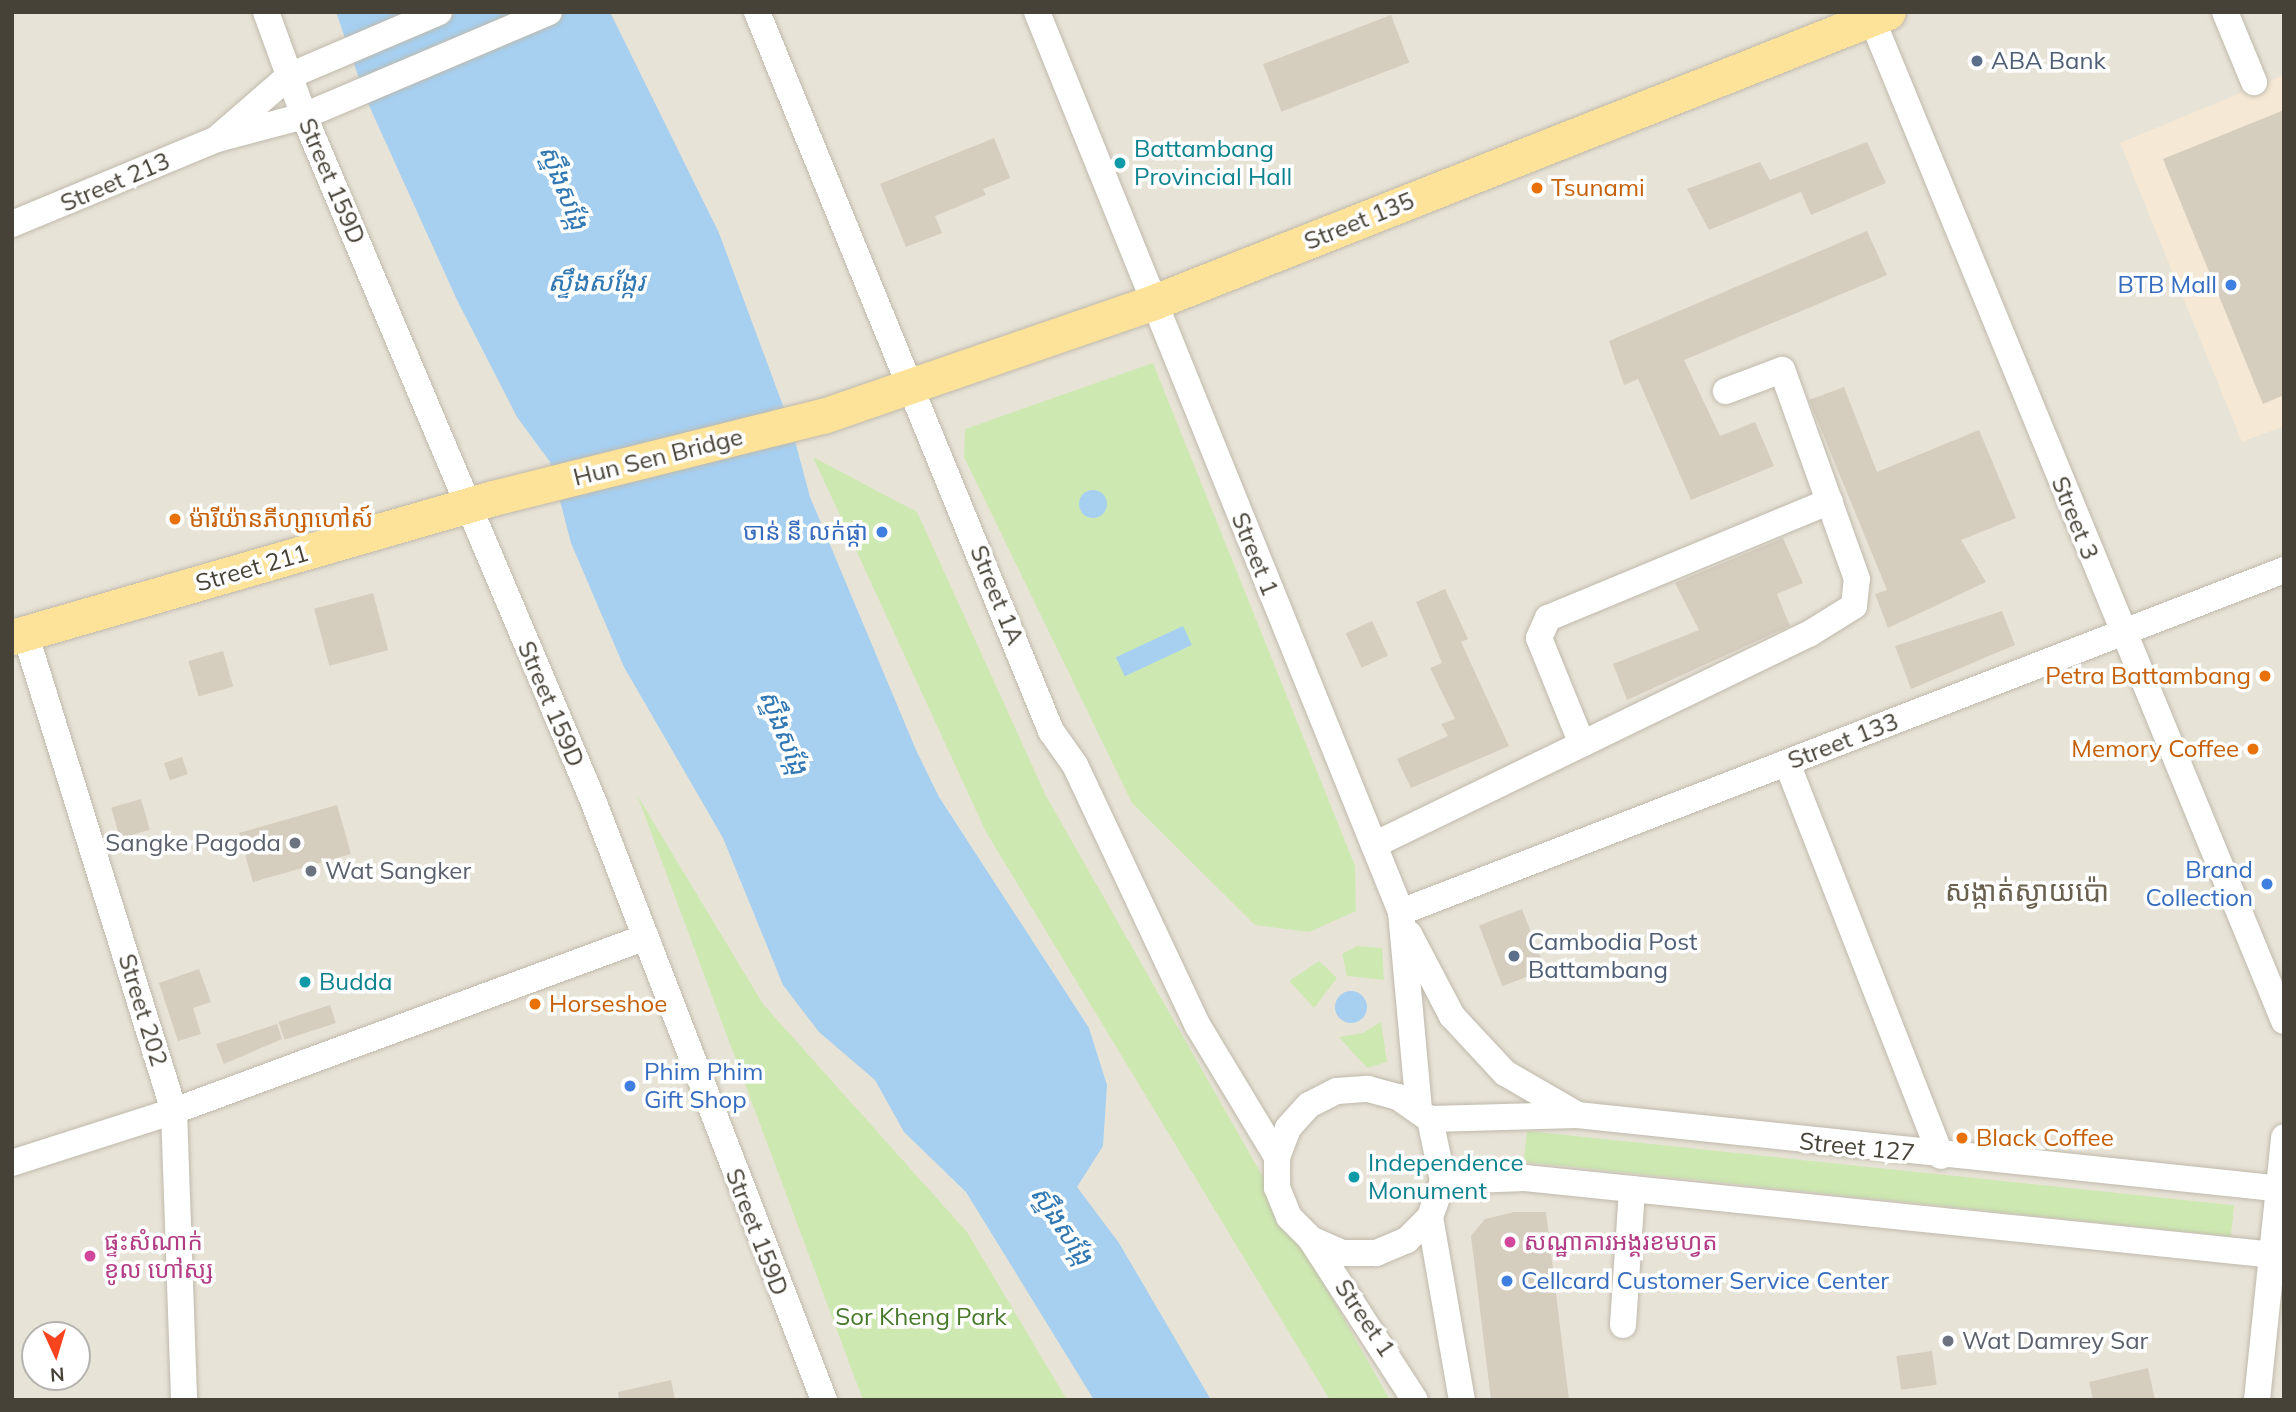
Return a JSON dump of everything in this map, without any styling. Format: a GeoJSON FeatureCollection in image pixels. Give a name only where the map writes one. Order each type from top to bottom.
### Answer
{"type":"FeatureCollection","features":[{"type":"Feature","properties":{"kind":"main road","name":"Street 135"},"geometry":{"type":"LineString","coordinates":[[823,416],[1154,302],[1877,14]]}},
{"type":"Feature","properties":{"kind":"main road","name":"Hun Sen Bridge"},"geometry":{"type":"LineString","coordinates":[[481,502],[823,416]]}},
{"type":"Feature","properties":{"kind":"main road","name":"Street 211"},"geometry":{"type":"LineString","coordinates":[[19,635],[481,502]]}},
{"type":"Feature","properties":{"kind":"street","name":"Street 159D"},"geometry":{"type":"LineString","coordinates":[[266,12],[304,116],[481,502],[824,1400]]}},
{"type":"Feature","properties":{"kind":"street","name":"Street 213"},"geometry":{"type":"LineString","coordinates":[[217,139],[289,76],[439,12]]}},
{"type":"Feature","properties":{"kind":"street","name":"Street 213"},"geometry":{"type":"LineString","coordinates":[[12,224],[217,139],[304,116],[344,96],[549,12]]}},
{"type":"Feature","properties":{"kind":"street","name":"Street 1A"},"geometry":{"type":"LineString","coordinates":[[757,12],[1051,731],[1075,765],[1198,1026],[1277,1157]]}},
{"type":"Feature","properties":{"kind":"street","name":"Street 1"},"geometry":{"type":"LineString","coordinates":[[1037,12],[1402,917],[1425,1114]]}},
{"type":"Feature","properties":{"kind":"street"},"geometry":{"type":"LineString","coordinates":[[2225,12],[2254,82]]}},
{"type":"Feature","properties":{"kind":"street","name":"Street 3"},"geometry":{"type":"LineString","coordinates":[[1877,14],[2122,634],[2284,1021]]}},
{"type":"Feature","properties":{"kind":"street"},"geometry":{"type":"LineString","coordinates":[[1374,845],[1809,634],[1854,606],[1857,579],[1782,370],[1726,391]]}},
{"type":"Feature","properties":{"kind":"street"},"geometry":{"type":"LineString","coordinates":[[1582,744],[1539,638],[1548,618],[1830,501]]}},
{"type":"Feature","properties":{"kind":"street","name":"Street 133"},"geometry":{"type":"LineString","coordinates":[[1402,917],[1787,763],[2284,570]]}},
{"type":"Feature","properties":{"kind":"street","name":"Street 202"},"geometry":{"type":"LineString","coordinates":[[19,635],[174,1111],[184,1400]]}},
{"type":"Feature","properties":{"kind":"street"},"geometry":{"type":"LineString","coordinates":[[1787,763],[1941,1156]]}},
{"type":"Feature","properties":{"kind":"street"},"geometry":{"type":"LineString","coordinates":[[1402,917],[1452,1016],[1505,1073],[1577,1115]]}},
{"type":"Feature","properties":{"kind":"street"},"geometry":{"type":"LineString","coordinates":[[12,1163],[174,1111],[646,937]]}},
{"type":"Feature","properties":{"kind":"street"},"geometry":{"type":"LineString","coordinates":[[1368,1089],[1425,1114],[1443,1181],[1430,1216],[1407,1240],[1376,1253],[1342,1253],[1311,1239],[1285,1207],[1277,1188],[1277,1157],[1288,1128],[1309,1105],[1337,1091],[1368,1089]]}},
{"type":"Feature","properties":{"kind":"street","name":"Street 127"},"geometry":{"type":"LineString","coordinates":[[1425,1114],[1577,1115],[1941,1156],[2281,1189]]}},
{"type":"Feature","properties":{"kind":"street"},"geometry":{"type":"LineString","coordinates":[[2257,1400],[2278,1255],[2284,1137]]}},
{"type":"Feature","properties":{"kind":"street"},"geometry":{"type":"LineString","coordinates":[[1443,1181],[1525,1178],[2278,1255]]}},
{"type":"Feature","properties":{"kind":"street"},"geometry":{"type":"LineString","coordinates":[[1623,1325],[1632,1189]]}},
{"type":"Feature","properties":{"kind":"street"},"geometry":{"type":"LineString","coordinates":[[1430,1216],[1462,1400]]}},
{"type":"Feature","properties":{"kind":"street","name":"Street 1"},"geometry":{"type":"LineString","coordinates":[[1311,1239],[1415,1400]]}},
{"type":"Feature","properties":{"kind":"shaded area"},"geometry":{"type":"Polygon","coordinates":[[[12,12],[2284,12],[2284,1400],[12,1400],[12,12]]]}},
{"type":"Feature","properties":{"kind":"shaded area","name":"BTB Mall"},"geometry":{"type":"Polygon","coordinates":[[[2284,75],[2284,426],[2242,442],[2120,143],[2284,75]]]}},
{"type":"Feature","properties":{"kind":"green space"},"geometry":{"type":"Polygon","coordinates":[[[1153,363],[1355,866],[1356,911],[1309,932],[1255,925],[1132,803],[964,457],[965,429],[1153,363]]]}},
{"type":"Feature","properties":{"kind":"green space"},"geometry":{"type":"Polygon","coordinates":[[[813,457],[917,512],[1046,796],[1390,1400],[1330,1400],[986,832],[813,457]]]}},
{"type":"Feature","properties":{"kind":"green space","name":"Sor Kheng Park"},"geometry":{"type":"Polygon","coordinates":[[[637,795],[763,1004],[967,1232],[1067,1400],[863,1400],[637,795]]]}},
{"type":"Feature","properties":{"kind":"green space"},"geometry":{"type":"Polygon","coordinates":[[[1357,946],[1382,948],[1384,980],[1347,976],[1342,954],[1357,946]]]}},
{"type":"Feature","properties":{"kind":"green space"},"geometry":{"type":"Polygon","coordinates":[[[1319,961],[1337,978],[1314,1008],[1289,981],[1319,961]]]}},
{"type":"Feature","properties":{"kind":"green space"},"geometry":{"type":"Polygon","coordinates":[[[1381,1022],[1387,1062],[1367,1068],[1339,1037],[1363,1033],[1381,1022]]]}},
{"type":"Feature","properties":{"kind":"green space"},"geometry":{"type":"Polygon","coordinates":[[[1527,1131],[2234,1205],[2231,1236],[1524,1162],[1527,1131]]]}},
{"type":"Feature","properties":{"kind":"water","name":"ស្ទឹងសង្កែរ"},"geometry":{"type":"Polygon","coordinates":[[[336,12],[610,12],[719,233],[792,430],[810,497],[916,750],[939,797],[1089,1028],[1107,1085],[1103,1146],[1077,1187],[1119,1243],[1211,1400],[1094,1400],[966,1192],[904,1132],[875,1080],[819,1032],[783,985],[723,838],[624,667],[571,543],[550,462],[517,417],[457,300],[367,101],[336,12]]]}},
{"type":"Feature","properties":{"kind":"water"},"geometry":{"type":"Polygon","coordinates":[[[1093,490],[1103,494],[1107,504],[1103,514],[1093,518],[1083,514],[1079,504],[1083,494],[1093,490]]]}},
{"type":"Feature","properties":{"kind":"water"},"geometry":{"type":"Polygon","coordinates":[[[1183,626],[1192,645],[1125,676],[1116,657],[1183,626]]]}},
{"type":"Feature","properties":{"kind":"water"},"geometry":{"type":"Polygon","coordinates":[[[1351,991],[1362,996],[1367,1007],[1362,1018],[1351,1023],[1340,1018],[1335,1007],[1340,996],[1351,991]]]}},
{"type":"Feature","properties":{"kind":"building"},"geometry":{"type":"Polygon","coordinates":[[[1391,15],[1409,63],[1281,112],[1263,64],[1391,15]]]}},
{"type":"Feature","properties":{"kind":"building"},"geometry":{"type":"Polygon","coordinates":[[[2284,110],[2284,395],[2263,404],[2163,159],[2284,110]]]}},
{"type":"Feature","properties":{"kind":"building"},"geometry":{"type":"Polygon","coordinates":[[[994,138],[1010,178],[983,189],[986,195],[935,216],[942,233],[906,247],[880,184],[994,138]]]}},
{"type":"Feature","properties":{"kind":"building"},"geometry":{"type":"Polygon","coordinates":[[[1867,142],[1886,183],[1811,215],[1801,192],[1709,230],[1687,189],[1760,162],[1770,180],[1867,142]]]}},
{"type":"Feature","properties":{"kind":"building"},"geometry":{"type":"Polygon","coordinates":[[[1867,231],[1887,275],[1684,360],[1720,436],[1755,422],[1774,466],[1691,500],[1638,379],[1624,385],[1609,341],[1867,231]]]}},
{"type":"Feature","properties":{"kind":"building"},"geometry":{"type":"Polygon","coordinates":[[[1844,387],[1877,472],[1979,430],[2016,518],[1961,540],[1986,582],[1888,628],[1875,594],[1887,590],[1809,400],[1844,387]]]}},
{"type":"Feature","properties":{"kind":"building"},"geometry":{"type":"Polygon","coordinates":[[[1783,538],[1803,583],[1777,594],[1790,626],[1627,700],[1613,664],[1699,630],[1675,583],[1783,538]]]}},
{"type":"Feature","properties":{"kind":"building"},"geometry":{"type":"Polygon","coordinates":[[[1445,589],[1468,639],[1461,642],[1509,746],[1411,788],[1397,759],[1448,736],[1441,724],[1455,719],[1430,668],[1442,663],[1416,602],[1445,589]]]}},
{"type":"Feature","properties":{"kind":"building"},"geometry":{"type":"Polygon","coordinates":[[[373,593],[388,650],[329,666],[314,609],[373,593]]]}},
{"type":"Feature","properties":{"kind":"building"},"geometry":{"type":"Polygon","coordinates":[[[2002,611],[2015,645],[1911,689],[1895,646],[2002,611]]]}},
{"type":"Feature","properties":{"kind":"building"},"geometry":{"type":"Polygon","coordinates":[[[1372,621],[1388,655],[1362,668],[1346,633],[1372,621]]]}},
{"type":"Feature","properties":{"kind":"building"},"geometry":{"type":"Polygon","coordinates":[[[223,651],[233,687],[199,696],[188,661],[223,651]]]}},
{"type":"Feature","properties":{"kind":"building"},"geometry":{"type":"Polygon","coordinates":[[[182,757],[188,774],[170,780],[164,763],[182,757]]]}},
{"type":"Feature","properties":{"kind":"building"},"geometry":{"type":"Polygon","coordinates":[[[141,799],[150,830],[120,838],[111,808],[141,799]]]}},
{"type":"Feature","properties":{"kind":"building","name":"Sangke Pagoda"},"geometry":{"type":"Polygon","coordinates":[[[337,805],[351,854],[253,882],[239,833],[337,805]]]}},
{"type":"Feature","properties":{"kind":"building"},"geometry":{"type":"Polygon","coordinates":[[[1522,909],[1545,970],[1502,986],[1479,925],[1522,909]]]}},
{"type":"Feature","properties":{"kind":"building"},"geometry":{"type":"Polygon","coordinates":[[[199,969],[211,1002],[193,1008],[201,1034],[178,1041],[159,983],[199,969]]]}},
{"type":"Feature","properties":{"kind":"building"},"geometry":{"type":"Polygon","coordinates":[[[330,1005],[336,1023],[285,1040],[279,1022],[330,1005]]]}},
{"type":"Feature","properties":{"kind":"building"},"geometry":{"type":"Polygon","coordinates":[[[277,1024],[282,1039],[224,1064],[216,1044],[277,1024]]]}},
{"type":"Feature","properties":{"kind":"building"},"geometry":{"type":"Polygon","coordinates":[[[1514,1212],[1546,1212],[1569,1400],[1491,1400],[1471,1236],[1485,1219],[1514,1212]]]}},
{"type":"Feature","properties":{"kind":"building"},"geometry":{"type":"Polygon","coordinates":[[[1932,1351],[1937,1385],[1901,1390],[1896,1356],[1932,1351]]]}},
{"type":"Feature","properties":{"kind":"building"},"geometry":{"type":"Polygon","coordinates":[[[2148,1368],[2155,1400],[2093,1400],[2089,1382],[2148,1368]]]}},
{"type":"Feature","properties":{"kind":"building"},"geometry":{"type":"Polygon","coordinates":[[[671,1380],[675,1400],[619,1400],[618,1392],[671,1380]]]}},
{"type":"Feature","properties":{"kind":"place","name":"ABA Bank"},"geometry":{"type":"Point","coordinates":[1977,61]}},
{"type":"Feature","properties":{"kind":"place","name":"Battambang Provincial Hall"},"geometry":{"type":"Point","coordinates":[1120,163]}},
{"type":"Feature","properties":{"kind":"place","name":"Tsunami"},"geometry":{"type":"Point","coordinates":[1537,188]}},
{"type":"Feature","properties":{"kind":"place","name":"BTB Mall"},"geometry":{"type":"Point","coordinates":[2231,285]}},
{"type":"Feature","properties":{"kind":"place","name":"ម៉ារីយ៉ានភីហ្សាហៅស៍"},"geometry":{"type":"Point","coordinates":[175,519]}},
{"type":"Feature","properties":{"kind":"place","name":"ចាន់ នី លក់ផ្កា"},"geometry":{"type":"Point","coordinates":[882,532]}},
{"type":"Feature","properties":{"kind":"place","name":"Petra Battambang"},"geometry":{"type":"Point","coordinates":[2265,676]}},
{"type":"Feature","properties":{"kind":"place","name":"Memory Coffee"},"geometry":{"type":"Point","coordinates":[2253,749]}},
{"type":"Feature","properties":{"kind":"place","name":"Sangke Pagoda"},"geometry":{"type":"Point","coordinates":[295,843]}},
{"type":"Feature","properties":{"kind":"place","name":"Wat Sangker"},"geometry":{"type":"Point","coordinates":[311,871]}},
{"type":"Feature","properties":{"kind":"place","name":"Brand Collection"},"geometry":{"type":"Point","coordinates":[2267,884]}},
{"type":"Feature","properties":{"kind":"place","name":"Cambodia Post Battambang"},"geometry":{"type":"Point","coordinates":[1514,956]}},
{"type":"Feature","properties":{"kind":"place","name":"Budda"},"geometry":{"type":"Point","coordinates":[305,982]}},
{"type":"Feature","properties":{"kind":"place","name":"Horseshoe"},"geometry":{"type":"Point","coordinates":[535,1004]}},
{"type":"Feature","properties":{"kind":"place","name":"Phim Phim Gift Shop"},"geometry":{"type":"Point","coordinates":[630,1086]}},
{"type":"Feature","properties":{"kind":"place","name":"Black Coffee"},"geometry":{"type":"Point","coordinates":[1962,1138]}},
{"type":"Feature","properties":{"kind":"place","name":"Independence Monument"},"geometry":{"type":"Point","coordinates":[1354,1177]}},
{"type":"Feature","properties":{"kind":"place","name":"សណ្ឋាគារអង្គរខមហ្វត"},"geometry":{"type":"Point","coordinates":[1510,1242]}},
{"type":"Feature","properties":{"kind":"place","name":"ផ្ទះសំណាក់ ខូល ហៅស្ស"},"geometry":{"type":"Point","coordinates":[90,1256]}},
{"type":"Feature","properties":{"kind":"place","name":"Cellcard Customer Service Center"},"geometry":{"type":"Point","coordinates":[1507,1281]}},
{"type":"Feature","properties":{"kind":"place","name":"Wat Damrey Sar"},"geometry":{"type":"Point","coordinates":[1948,1341]}},
{"type":"Feature","properties":{"kind":"district","name":"សង្កាត់ស្វាយប៉ោ"},"geometry":{"type":"Point","coordinates":[2027,891]}},
{"type":"Feature","properties":{"kind":"water label","name":"ស្ទឹងសង្កែ"},"geometry":{"type":"Point","coordinates":[564,187]}},
{"type":"Feature","properties":{"kind":"water label","name":"ស្ទឹងសង្កែ"},"geometry":{"type":"Point","coordinates":[784,732]}},
{"type":"Feature","properties":{"kind":"water label","name":"ស្ទឹងសង្កែ"},"geometry":{"type":"Point","coordinates":[1062,1225]}}]}
